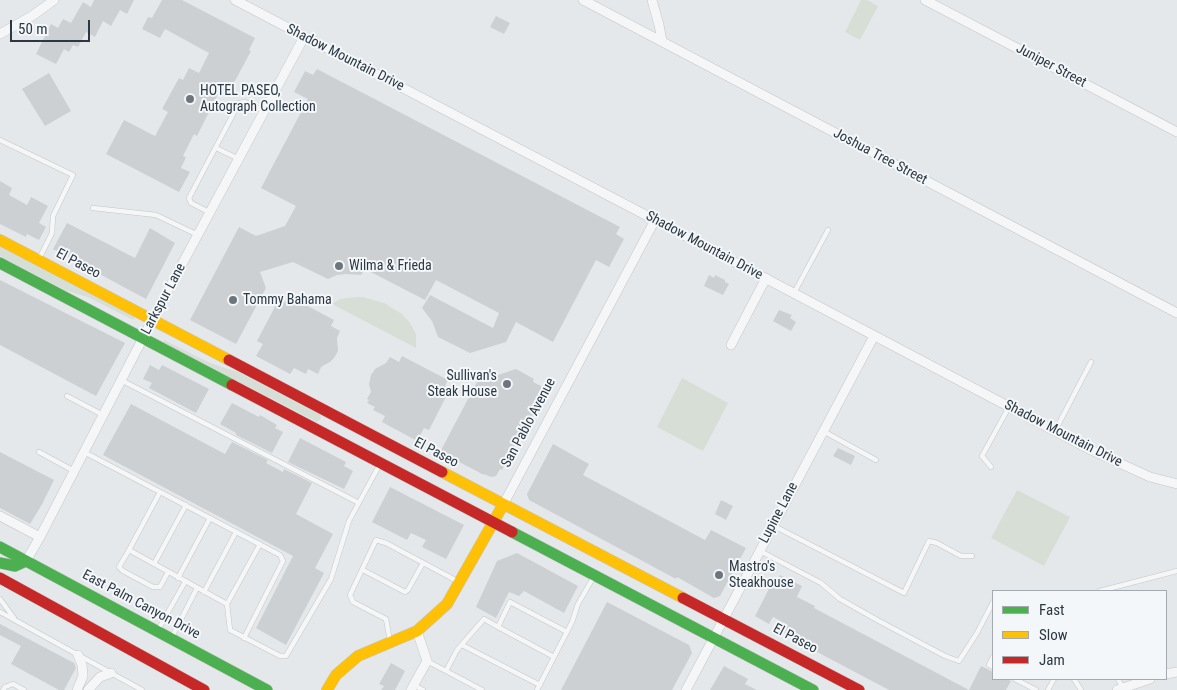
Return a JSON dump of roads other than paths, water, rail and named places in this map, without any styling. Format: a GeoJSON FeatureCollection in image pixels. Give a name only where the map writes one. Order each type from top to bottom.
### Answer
{"type":"FeatureCollection","features":[{"type":"Feature","properties":{"kind":"street"},"geometry":{"type":"LineString","coordinates":[[0,34],[32,16],[54,0]]}},
{"type":"Feature","properties":{"kind":"street","name":"Shadow Mountain Drive"},"geometry":{"type":"LineString","coordinates":[[235,0],[1091,450],[1150,477],[1177,484]]}},
{"type":"Feature","properties":{"kind":"street","name":"Joshua Tree Street"},"geometry":{"type":"LineString","coordinates":[[583,0],[1177,313]]}},
{"type":"Feature","properties":{"kind":"street"},"geometry":{"type":"LineString","coordinates":[[652,0],[662,41]]}},
{"type":"Feature","properties":{"kind":"street","name":"Juniper Street"},"geometry":{"type":"LineString","coordinates":[[925,0],[1177,132]]}},
{"type":"Feature","properties":{"kind":"street","name":"Larkspur Lane"},"geometry":{"type":"LineString","coordinates":[[26,561],[304,37]]}},
{"type":"Feature","properties":{"kind":"street","name":"San Pablo Avenue"},"geometry":{"type":"LineString","coordinates":[[327,690],[336,675],[358,656],[417,630],[447,604],[494,521],[655,220]]}},
{"type":"Feature","properties":{"kind":"street","name":"El Paseo"},"geometry":{"type":"LineString","coordinates":[[0,240],[859,690]]}},
{"type":"Feature","properties":{"kind":"street"},"geometry":{"type":"LineString","coordinates":[[0,263],[813,690]]}},
{"type":"Feature","properties":{"kind":"street"},"geometry":{"type":"LineString","coordinates":[[730,345],[766,278]]}},
{"type":"Feature","properties":{"kind":"street"},"geometry":{"type":"LineString","coordinates":[[162,335],[214,362],[246,369]]}},
{"type":"Feature","properties":{"kind":"street","name":"Lupine Lane"},"geometry":{"type":"LineString","coordinates":[[686,690],[874,336]]}},
{"type":"Feature","properties":{"kind":"street"},"geometry":{"type":"LineString","coordinates":[[319,430],[328,423],[327,412]]}},
{"type":"Feature","properties":{"kind":"street"},"geometry":{"type":"LineString","coordinates":[[342,442],[339,429],[351,425]]}},
{"type":"Feature","properties":{"kind":"street"},"geometry":{"type":"LineString","coordinates":[[0,516],[40,537]]}},
{"type":"Feature","properties":{"kind":"street","name":"East Palm Canyon Drive"},"geometry":{"type":"LineString","coordinates":[[0,547],[267,690]]}},
{"type":"Feature","properties":{"kind":"street"},"geometry":{"type":"LineString","coordinates":[[0,563],[14,566],[26,561]]}},
{"type":"Feature","properties":{"kind":"street"},"geometry":{"type":"LineString","coordinates":[[0,578],[204,690]]}},
{"type":"Feature","properties":{"kind":"street"},"geometry":{"type":"LineString","coordinates":[[413,688],[427,661],[417,630]]}},
{"type":"Feature","properties":{"kind":"street"},"geometry":{"type":"LineString","coordinates":[[76,690],[83,676],[82,665],[78,655]]}},
{"type":"Feature","properties":{"kind":"street"},"geometry":{"type":"LineString","coordinates":[[88,690],[100,677],[112,673]]}},
{"type":"Feature","properties":{"kind":"street"},"geometry":{"type":"LineString","coordinates":[[1121,689],[1147,680]]}},
{"type":"Feature","properties":{"kind":"lane"},"geometry":{"type":"LineString","coordinates":[[210,212],[194,206],[189,201],[239,103],[245,102],[264,111]]}},
{"type":"Feature","properties":{"kind":"lane"},"geometry":{"type":"LineString","coordinates":[[0,140],[74,175],[53,216],[52,233],[38,260]]}},
{"type":"Feature","properties":{"kind":"lane"},"geometry":{"type":"LineString","coordinates":[[216,148],[238,159]]}},
{"type":"Feature","properties":{"kind":"lane"},"geometry":{"type":"LineString","coordinates":[[93,208],[156,215],[198,235]]}},
{"type":"Feature","properties":{"kind":"lane"},"geometry":{"type":"LineString","coordinates":[[794,294],[828,230]]}},
{"type":"Feature","properties":{"kind":"lane"},"geometry":{"type":"LineString","coordinates":[[1055,431],[1091,362]]}},
{"type":"Feature","properties":{"kind":"lane"},"geometry":{"type":"LineString","coordinates":[[121,380],[359,503]]}},
{"type":"Feature","properties":{"kind":"lane"},"geometry":{"type":"LineString","coordinates":[[67,396],[103,415]]}},
{"type":"Feature","properties":{"kind":"lane"},"geometry":{"type":"LineString","coordinates":[[991,467],[982,456],[1009,407]]}},
{"type":"Feature","properties":{"kind":"lane"},"geometry":{"type":"LineString","coordinates":[[823,432],[876,460]]}},
{"type":"Feature","properties":{"kind":"lane"},"geometry":{"type":"LineString","coordinates":[[39,452],[74,471]]}},
{"type":"Feature","properties":{"kind":"lane"},"geometry":{"type":"LineString","coordinates":[[84,452],[280,555],[283,562],[244,638]]}},
{"type":"Feature","properties":{"kind":"lane"},"geometry":{"type":"LineString","coordinates":[[260,544],[227,604],[230,630],[280,656],[286,656],[330,579],[349,521],[381,462]]}},
{"type":"Feature","properties":{"kind":"lane"},"geometry":{"type":"LineString","coordinates":[[160,492],[119,567],[123,572],[153,587],[160,587],[168,572]]}},
{"type":"Feature","properties":{"kind":"lane"},"geometry":{"type":"LineString","coordinates":[[154,564],[186,506]]}},
{"type":"Feature","properties":{"kind":"lane"},"geometry":{"type":"LineString","coordinates":[[178,578],[210,518]]}},
{"type":"Feature","properties":{"kind":"lane"},"geometry":{"type":"LineString","coordinates":[[773,525],[904,593],[929,541],[937,543],[961,556],[972,556]]}},
{"type":"Feature","properties":{"kind":"lane"},"geometry":{"type":"LineString","coordinates":[[204,592],[236,532]]}},
{"type":"Feature","properties":{"kind":"lane"},"geometry":{"type":"LineString","coordinates":[[390,642],[386,619],[353,602],[350,595],[376,540],[386,543],[459,582]]}},
{"type":"Feature","properties":{"kind":"lane"},"geometry":{"type":"LineString","coordinates":[[129,550],[227,604]]}},
{"type":"Feature","properties":{"kind":"lane"},"geometry":{"type":"LineString","coordinates":[[759,551],[821,583],[840,599],[879,621],[946,656],[959,660],[977,633],[992,604]]}},
{"type":"Feature","properties":{"kind":"lane"},"geometry":{"type":"LineString","coordinates":[[362,570],[405,592],[423,563]]}},
{"type":"Feature","properties":{"kind":"lane"},"geometry":{"type":"LineString","coordinates":[[1104,590],[1177,571]]}},
{"type":"Feature","properties":{"kind":"lane"},"geometry":{"type":"LineString","coordinates":[[462,645],[538,688],[567,632],[578,604],[595,575]]}},
{"type":"Feature","properties":{"kind":"lane"},"geometry":{"type":"LineString","coordinates":[[158,630],[185,582]]}},
{"type":"Feature","properties":{"kind":"lane"},"geometry":{"type":"LineString","coordinates":[[171,638],[197,588]]}},
{"type":"Feature","properties":{"kind":"lane"},"geometry":{"type":"LineString","coordinates":[[0,599],[17,621]]}},
{"type":"Feature","properties":{"kind":"lane"},"geometry":{"type":"LineString","coordinates":[[498,627],[510,602],[567,632]]}},
{"type":"Feature","properties":{"kind":"lane"},"geometry":{"type":"LineString","coordinates":[[0,612],[142,690]]}},
{"type":"Feature","properties":{"kind":"lane"},"geometry":{"type":"LineString","coordinates":[[446,671],[457,650],[484,619],[554,657]]}},
{"type":"Feature","properties":{"kind":"lane"},"geometry":{"type":"LineString","coordinates":[[427,661],[482,690]]}},
{"type":"Feature","properties":{"kind":"lane"},"geometry":{"type":"LineString","coordinates":[[1019,680],[1036,690]]}},
{"type":"Feature","properties":{"kind":"lane"},"geometry":{"type":"LineString","coordinates":[[3,690],[5,687],[13,684],[24,690]]}},
{"type":"Feature","properties":{"kind":"lane"},"geometry":{"type":"LineString","coordinates":[[413,688],[423,690]]}},
{"type":"Feature","properties":{"kind":"place","name":"HOTEL PASEO, Autograph Collection"},"geometry":{"type":"Point","coordinates":[190,99]}},
{"type":"Feature","properties":{"kind":"place","name":"Wilma & Frieda"},"geometry":{"type":"Point","coordinates":[339,266]}},
{"type":"Feature","properties":{"kind":"place","name":"Tommy Bahama"},"geometry":{"type":"Point","coordinates":[233,300]}},
{"type":"Feature","properties":{"kind":"place","name":"Sullivan's Steak House"},"geometry":{"type":"Point","coordinates":[507,384]}},
{"type":"Feature","properties":{"kind":"place","name":"Mastro's Steakhouse"},"geometry":{"type":"Point","coordinates":[719,575]}}]}
